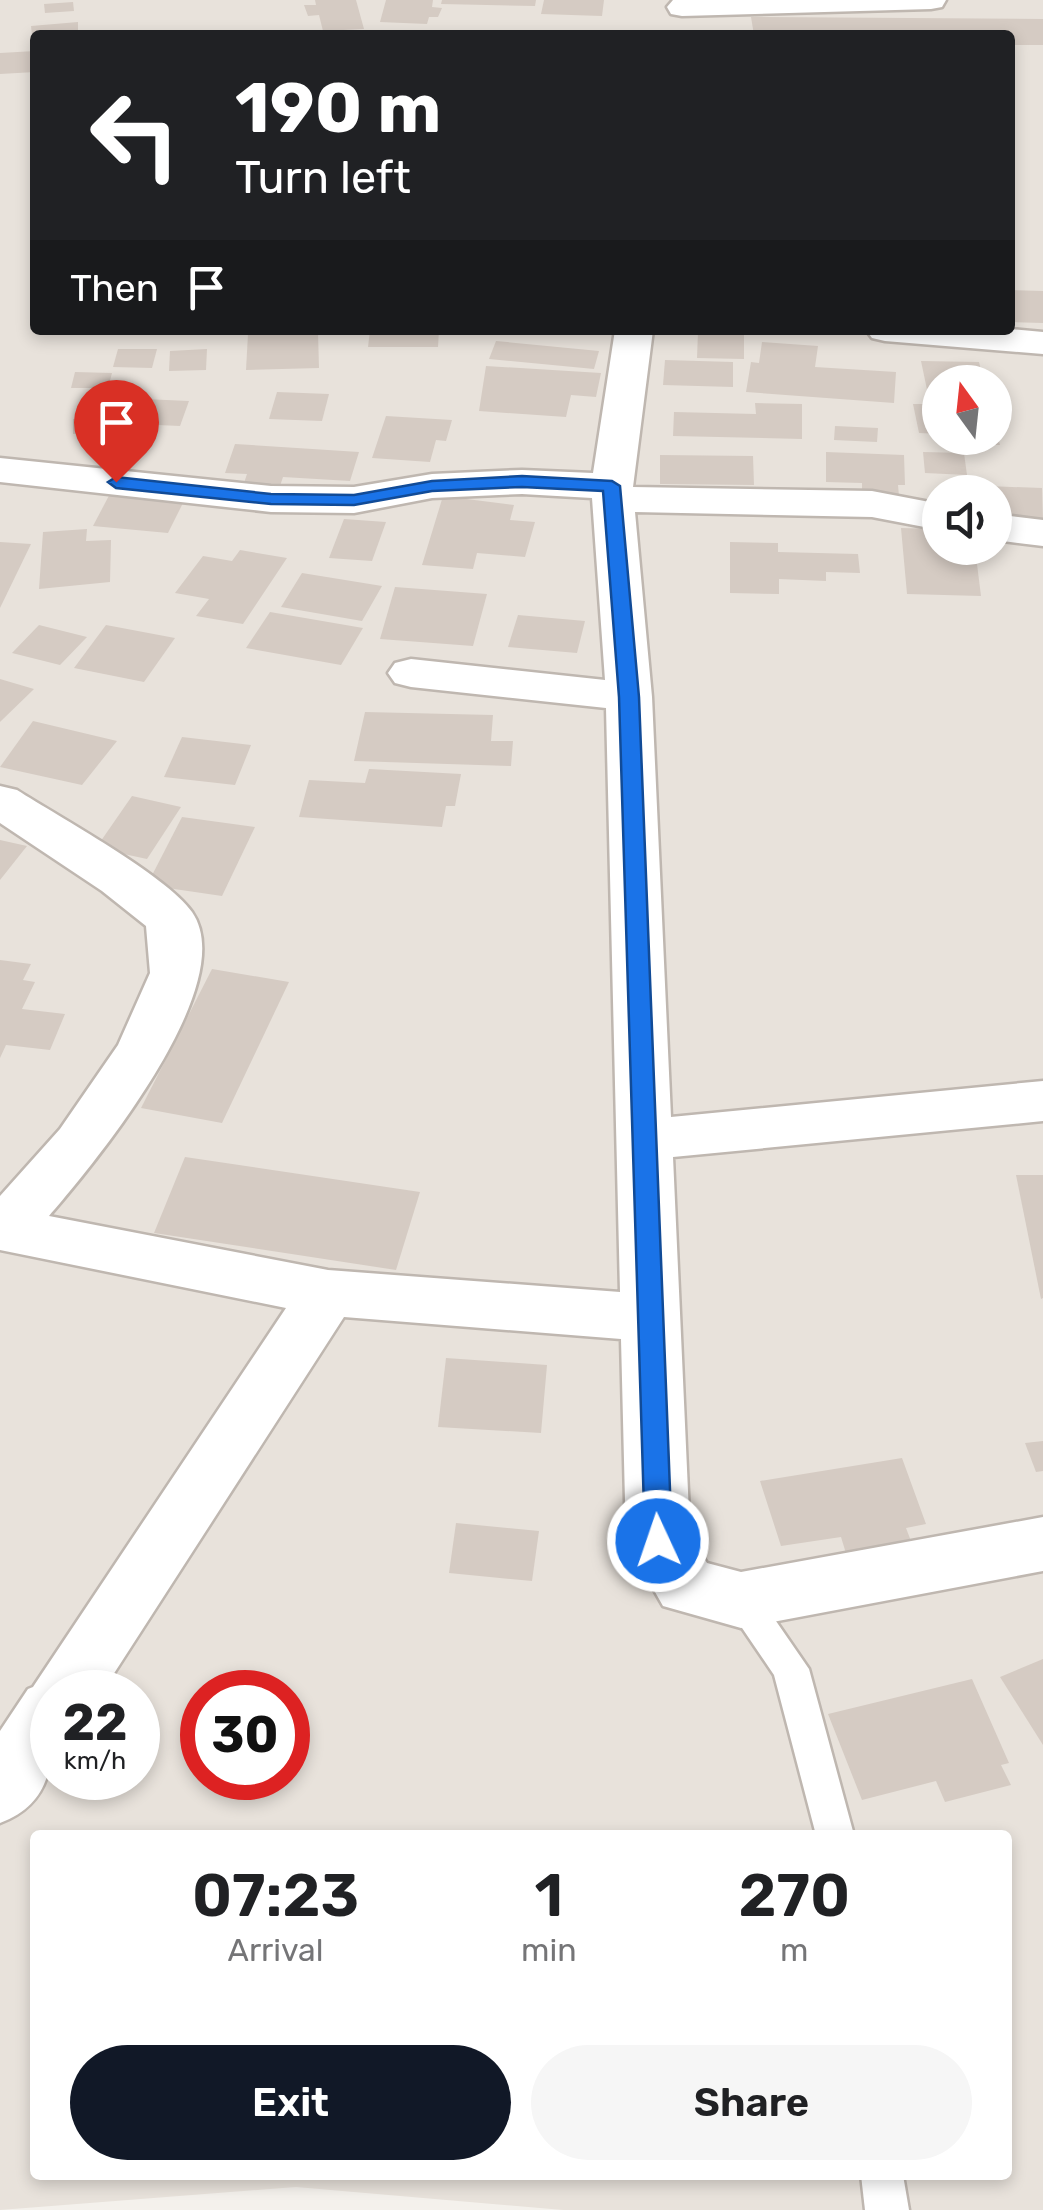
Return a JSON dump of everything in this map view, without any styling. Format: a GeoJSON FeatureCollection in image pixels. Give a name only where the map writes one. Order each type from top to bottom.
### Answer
{"type":"FeatureCollection","features":[{"type":"Feature","properties":{"kind":"street"},"geometry":{"type":"LineString","coordinates":[[681,14],[931,0]]}},
{"type":"Feature","properties":{"kind":"street"},"geometry":{"type":"LineString","coordinates":[[633,335],[612,493],[629,697],[658,1541],[686,1586],[741,1600],[1043,1544]]}},
{"type":"Feature","properties":{"kind":"street"},"geometry":{"type":"LineString","coordinates":[[946,335],[1043,343]]}},
{"type":"Feature","properties":{"kind":"street"},"geometry":{"type":"LineString","coordinates":[[0,470],[271,499],[354,500],[432,486],[522,482],[612,493],[872,504],[922,514]]}},
{"type":"Feature","properties":{"kind":"street"},"geometry":{"type":"LineString","coordinates":[[1012,529],[1043,533]]}},
{"type":"Feature","properties":{"kind":"street"},"geometry":{"type":"LineString","coordinates":[[411,673],[629,697]]}},
{"type":"Feature","properties":{"kind":"street"},"geometry":{"type":"LineString","coordinates":[[0,801],[120,879],[171,920],[176,973],[142,1050],[80,1144],[3,1228],[328,1293],[649,1318]]}},
{"type":"Feature","properties":{"kind":"street"},"geometry":{"type":"LineString","coordinates":[[643,1140],[1043,1101]]}},
{"type":"Feature","properties":{"kind":"street"},"geometry":{"type":"LineString","coordinates":[[80,1670],[328,1293]]}},
{"type":"Feature","properties":{"kind":"street"},"geometry":{"type":"LineString","coordinates":[[0,1791],[30,1745]]}},
{"type":"Feature","properties":{"kind":"lane"},"geometry":{"type":"LineString","coordinates":[[741,1600],[791,1669],[834,1830]]}},
{"type":"Feature","properties":{"kind":"lane"},"geometry":{"type":"LineString","coordinates":[[883,2180],[887,2210]]}},
{"type":"Feature","properties":{"kind":"shaded area"},"geometry":{"type":"Polygon","coordinates":[[[0,0],[1043,0],[1043,2210],[563,2210],[296,2187],[0,2210],[0,0]]]}},
{"type":"Feature","properties":{"kind":"building"},"geometry":{"type":"Polygon","coordinates":[[[315,0],[356,0],[364,29],[323,30],[319,15],[308,16],[304,5],[316,5],[315,0]]]}},
{"type":"Feature","properties":{"kind":"building"},"geometry":{"type":"Polygon","coordinates":[[[386,0],[433,0],[432,7],[442,8],[438,17],[429,17],[427,24],[380,22],[386,0]]]}},
{"type":"Feature","properties":{"kind":"building"},"geometry":{"type":"Polygon","coordinates":[[[442,0],[536,0],[535,6],[441,4],[442,0]]]}},
{"type":"Feature","properties":{"kind":"building"},"geometry":{"type":"Polygon","coordinates":[[[544,0],[604,0],[602,16],[541,14],[544,0]]]}},
{"type":"Feature","properties":{"kind":"building"},"geometry":{"type":"Polygon","coordinates":[[[73,2],[74,11],[45,13],[44,4],[73,2]]]}},
{"type":"Feature","properties":{"kind":"building"},"geometry":{"type":"Polygon","coordinates":[[[751,17],[1043,19],[1043,45],[1015,45],[1015,30],[753,30],[751,17]]]}},
{"type":"Feature","properties":{"kind":"building"},"geometry":{"type":"Polygon","coordinates":[[[78,22],[78,30],[31,30],[31,26],[78,22]]]}},
{"type":"Feature","properties":{"kind":"building"},"geometry":{"type":"Polygon","coordinates":[[[30,51],[30,72],[0,74],[0,53],[30,51]]]}},
{"type":"Feature","properties":{"kind":"building"},"geometry":{"type":"Polygon","coordinates":[[[1015,290],[1043,291],[1043,323],[1015,322],[1015,290]]]}},
{"type":"Feature","properties":{"kind":"building"},"geometry":{"type":"Polygon","coordinates":[[[248,335],[318,335],[319,368],[246,370],[248,335]]]}},
{"type":"Feature","properties":{"kind":"building"},"geometry":{"type":"Polygon","coordinates":[[[369,335],[439,335],[438,347],[368,347],[369,335]]]}},
{"type":"Feature","properties":{"kind":"building"},"geometry":{"type":"Polygon","coordinates":[[[698,335],[744,335],[744,359],[697,358],[698,335]]]}},
{"type":"Feature","properties":{"kind":"building"},"geometry":{"type":"Polygon","coordinates":[[[496,341],[599,351],[594,369],[489,359],[496,341]]]}},
{"type":"Feature","properties":{"kind":"building"},"geometry":{"type":"Polygon","coordinates":[[[762,342],[818,346],[815,367],[896,372],[894,403],[746,392],[751,362],[759,363],[762,342]]]}},
{"type":"Feature","properties":{"kind":"building"},"geometry":{"type":"Polygon","coordinates":[[[118,349],[157,349],[152,368],[113,367],[118,349]]]}},
{"type":"Feature","properties":{"kind":"building"},"geometry":{"type":"Polygon","coordinates":[[[207,349],[206,370],[169,371],[170,351],[207,349]]]}},
{"type":"Feature","properties":{"kind":"building"},"geometry":{"type":"Polygon","coordinates":[[[665,360],[733,362],[733,387],[663,385],[665,360]]]}},
{"type":"Feature","properties":{"kind":"building"},"geometry":{"type":"Polygon","coordinates":[[[921,361],[980,365],[922,365],[921,361]]]}},
{"type":"Feature","properties":{"kind":"building"},"geometry":{"type":"Polygon","coordinates":[[[486,366],[601,373],[596,397],[571,395],[566,417],[479,411],[486,366]]]}},
{"type":"Feature","properties":{"kind":"building"},"geometry":{"type":"Polygon","coordinates":[[[75,372],[112,373],[108,388],[71,388],[75,372]]]}},
{"type":"Feature","properties":{"kind":"building"},"geometry":{"type":"Polygon","coordinates":[[[277,392],[329,394],[322,421],[269,419],[277,392]]]}},
{"type":"Feature","properties":{"kind":"building"},"geometry":{"type":"Polygon","coordinates":[[[121,398],[189,401],[180,426],[112,423],[121,398]]]}},
{"type":"Feature","properties":{"kind":"building"},"geometry":{"type":"Polygon","coordinates":[[[755,403],[802,404],[802,439],[673,436],[674,412],[756,414],[755,403]]]}},
{"type":"Feature","properties":{"kind":"building"},"geometry":{"type":"Polygon","coordinates":[[[913,404],[922,404],[922,433],[919,433],[913,404]]]}},
{"type":"Feature","properties":{"kind":"building"},"geometry":{"type":"Polygon","coordinates":[[[386,416],[452,420],[446,441],[436,440],[430,462],[372,458],[386,416]]]}},
{"type":"Feature","properties":{"kind":"building"},"geometry":{"type":"Polygon","coordinates":[[[91,418],[90,433],[73,434],[73,419],[91,418]]]}},
{"type":"Feature","properties":{"kind":"building"},"geometry":{"type":"Polygon","coordinates":[[[835,426],[878,428],[877,442],[834,440],[835,426]]]}},
{"type":"Feature","properties":{"kind":"building"},"geometry":{"type":"Polygon","coordinates":[[[235,444],[359,452],[350,481],[283,477],[279,489],[243,486],[247,474],[225,473],[235,444]]]}},
{"type":"Feature","properties":{"kind":"building"},"geometry":{"type":"Polygon","coordinates":[[[826,452],[904,455],[905,485],[898,485],[899,496],[862,495],[862,483],[826,482],[826,452]]]}},
{"type":"Feature","properties":{"kind":"building"},"geometry":{"type":"Polygon","coordinates":[[[660,455],[753,456],[754,485],[660,484],[660,455]]]}},
{"type":"Feature","properties":{"kind":"building"},"geometry":{"type":"Polygon","coordinates":[[[923,455],[964,455],[967,475],[925,473],[923,455]]]}},
{"type":"Feature","properties":{"kind":"building"},"geometry":{"type":"Polygon","coordinates":[[[1012,487],[1042,488],[1043,521],[1012,518],[1012,487]]]}},
{"type":"Feature","properties":{"kind":"building"},"geometry":{"type":"Polygon","coordinates":[[[113,488],[187,495],[168,533],[93,526],[113,488]]]}},
{"type":"Feature","properties":{"kind":"building"},"geometry":{"type":"Polygon","coordinates":[[[443,496],[514,505],[510,520],[535,522],[525,557],[477,553],[473,569],[422,565],[443,496]]]}},
{"type":"Feature","properties":{"kind":"building"},"geometry":{"type":"Polygon","coordinates":[[[344,519],[386,522],[372,561],[329,558],[344,519]]]}},
{"type":"Feature","properties":{"kind":"building"},"geometry":{"type":"Polygon","coordinates":[[[901,528],[922,529],[922,565],[977,565],[981,596],[907,594],[901,528]]]}},
{"type":"Feature","properties":{"kind":"building"},"geometry":{"type":"Polygon","coordinates":[[[87,529],[86,541],[111,540],[110,582],[39,589],[43,532],[87,529]]]}},
{"type":"Feature","properties":{"kind":"building"},"geometry":{"type":"Polygon","coordinates":[[[0,542],[31,544],[0,608],[0,542]]]}},
{"type":"Feature","properties":{"kind":"building"},"geometry":{"type":"Polygon","coordinates":[[[730,542],[778,543],[778,552],[858,554],[860,573],[826,572],[826,581],[779,579],[779,594],[730,593],[730,542]]]}},
{"type":"Feature","properties":{"kind":"building"},"geometry":{"type":"Polygon","coordinates":[[[240,550],[287,558],[243,624],[196,616],[209,599],[175,593],[203,556],[232,561],[240,550]]]}},
{"type":"Feature","properties":{"kind":"building"},"geometry":{"type":"Polygon","coordinates":[[[302,573],[382,586],[362,621],[281,607],[302,573]]]}},
{"type":"Feature","properties":{"kind":"building"},"geometry":{"type":"Polygon","coordinates":[[[395,587],[487,594],[473,646],[380,639],[395,587]]]}},
{"type":"Feature","properties":{"kind":"building"},"geometry":{"type":"Polygon","coordinates":[[[270,612],[363,628],[341,665],[246,648],[270,612]]]}},
{"type":"Feature","properties":{"kind":"building"},"geometry":{"type":"Polygon","coordinates":[[[518,615],[585,621],[577,653],[508,647],[518,615]]]}},
{"type":"Feature","properties":{"kind":"building"},"geometry":{"type":"Polygon","coordinates":[[[39,625],[87,637],[60,665],[12,653],[39,625]]]}},
{"type":"Feature","properties":{"kind":"building"},"geometry":{"type":"Polygon","coordinates":[[[106,625],[175,638],[144,682],[74,668],[106,625]]]}},
{"type":"Feature","properties":{"kind":"building"},"geometry":{"type":"Polygon","coordinates":[[[0,679],[34,689],[0,722],[0,679]]]}},
{"type":"Feature","properties":{"kind":"building"},"geometry":{"type":"Polygon","coordinates":[[[365,712],[493,715],[491,741],[513,741],[511,766],[354,761],[365,712]]]}},
{"type":"Feature","properties":{"kind":"building"},"geometry":{"type":"Polygon","coordinates":[[[33,721],[117,741],[82,785],[0,767],[33,721]]]}},
{"type":"Feature","properties":{"kind":"building"},"geometry":{"type":"Polygon","coordinates":[[[182,737],[251,745],[235,785],[164,777],[182,737]]]}},
{"type":"Feature","properties":{"kind":"building"},"geometry":{"type":"Polygon","coordinates":[[[369,769],[461,774],[455,806],[446,806],[442,827],[299,817],[309,780],[365,783],[369,769]]]}},
{"type":"Feature","properties":{"kind":"building"},"geometry":{"type":"Polygon","coordinates":[[[132,796],[181,807],[147,859],[96,848],[132,796]]]}},
{"type":"Feature","properties":{"kind":"building"},"geometry":{"type":"Polygon","coordinates":[[[182,817],[255,827],[222,896],[147,885],[182,817]]]}},
{"type":"Feature","properties":{"kind":"building"},"geometry":{"type":"Polygon","coordinates":[[[0,840],[27,846],[0,880],[0,840]]]}},
{"type":"Feature","properties":{"kind":"building"},"geometry":{"type":"Polygon","coordinates":[[[0,960],[31,964],[23,980],[35,982],[22,1009],[65,1014],[50,1050],[6,1045],[0,1058],[0,960]]]}},
{"type":"Feature","properties":{"kind":"building"},"geometry":{"type":"Polygon","coordinates":[[[212,969],[289,982],[222,1123],[141,1108],[212,969]]]}},
{"type":"Feature","properties":{"kind":"building"},"geometry":{"type":"Polygon","coordinates":[[[185,1157],[420,1192],[396,1270],[154,1233],[185,1157]]]}},
{"type":"Feature","properties":{"kind":"building"},"geometry":{"type":"Polygon","coordinates":[[[1016,1175],[1043,1175],[1041,1299],[1016,1175]]]}},
{"type":"Feature","properties":{"kind":"building"},"geometry":{"type":"Polygon","coordinates":[[[446,1358],[547,1365],[541,1433],[438,1427],[446,1358]]]}},
{"type":"Feature","properties":{"kind":"building"},"geometry":{"type":"Polygon","coordinates":[[[1043,1441],[1043,1471],[1036,1472],[1025,1443],[1043,1441]]]}},
{"type":"Feature","properties":{"kind":"building"},"geometry":{"type":"Polygon","coordinates":[[[902,1458],[926,1524],[906,1528],[914,1549],[848,1560],[841,1537],[781,1546],[760,1481],[902,1458]]]}},
{"type":"Feature","properties":{"kind":"building"},"geometry":{"type":"Polygon","coordinates":[[[456,1523],[539,1531],[532,1581],[449,1573],[456,1523]]]}},
{"type":"Feature","properties":{"kind":"building"},"geometry":{"type":"Polygon","coordinates":[[[1043,1659],[1043,1745],[1000,1677],[1043,1659]]]}},
{"type":"Feature","properties":{"kind":"building"},"geometry":{"type":"Polygon","coordinates":[[[972,1679],[1009,1763],[1001,1765],[1011,1785],[945,1802],[936,1781],[862,1800],[828,1714],[972,1679]]]}},
{"type":"Feature","properties":{"kind":"route"},"geometry":{"type":"LineString","coordinates":[[116,482],[271,499],[354,500],[432,486],[522,482],[612,486],[629,697],[658,1541]]}}]}
